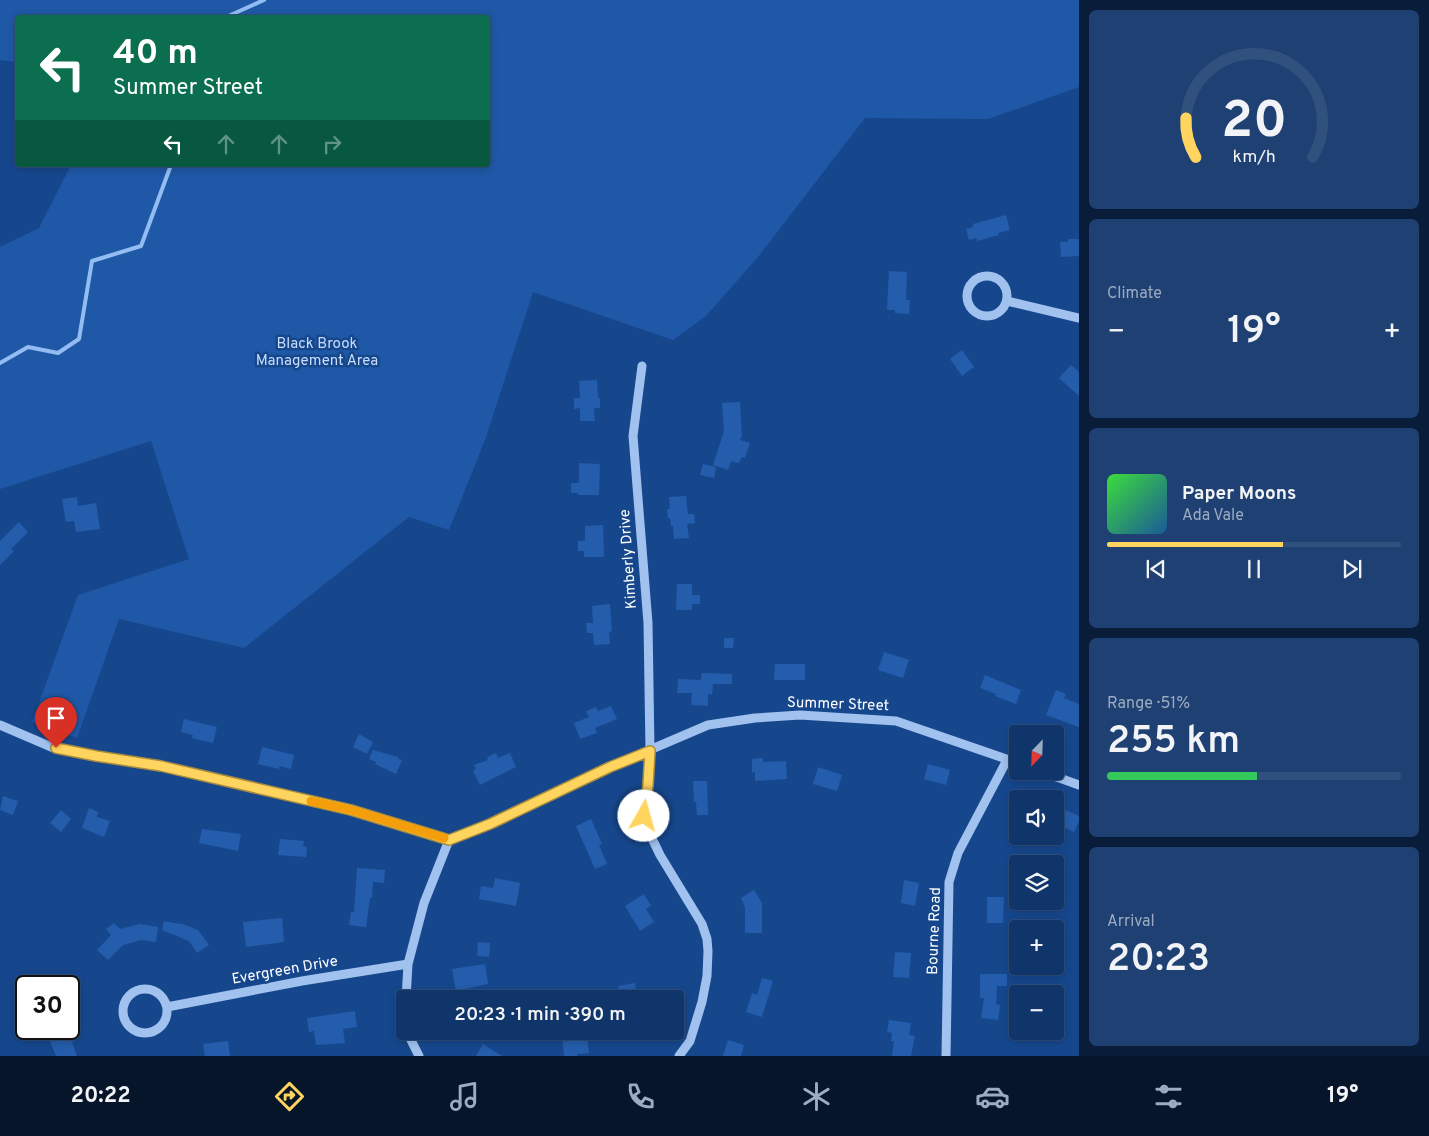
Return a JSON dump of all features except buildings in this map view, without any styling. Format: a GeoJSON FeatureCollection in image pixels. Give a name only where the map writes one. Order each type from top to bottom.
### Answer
{"type":"FeatureCollection","features":[{"type":"Feature","properties":{"kind":"street"},"geometry":{"type":"LineString","coordinates":[[981,276],[994,276],[1001,281],[1007,290],[1007,301],[1003,309],[995,315],[982,316],[974,312],[968,305],[966,294],[969,285],[975,279],[981,276]]}},
{"type":"Feature","properties":{"kind":"street"},"geometry":{"type":"LineString","coordinates":[[1007,301],[1079,318]]}},
{"type":"Feature","properties":{"kind":"street","name":"Kimberly Drive"},"geometry":{"type":"LineString","coordinates":[[642,366],[633,436],[648,623],[650,751],[645,811],[648,830],[660,855],[702,924],[707,939],[708,951],[707,976],[702,1002],[690,1041],[679,1056]]}},
{"type":"Feature","properties":{"kind":"street","name":"Summer Street"},"geometry":{"type":"LineString","coordinates":[[449,840],[490,824],[610,767],[708,725],[755,718],[800,715],[896,721],[1009,761]]}},
{"type":"Feature","properties":{"kind":"street"},"geometry":{"type":"LineString","coordinates":[[0,726],[56,748],[161,766],[351,810],[449,840],[424,903],[408,964],[407,990]]}},
{"type":"Feature","properties":{"kind":"street","name":"Bourne Road"},"geometry":{"type":"LineString","coordinates":[[946,1056],[949,882],[958,853],[1006,760]]}},
{"type":"Feature","properties":{"kind":"street"},"geometry":{"type":"LineString","coordinates":[[1064,780],[1079,785]]}},
{"type":"Feature","properties":{"kind":"street","name":"Evergreen Drive"},"geometry":{"type":"LineString","coordinates":[[166,1007],[302,981],[408,964]]}},
{"type":"Feature","properties":{"kind":"street"},"geometry":{"type":"LineString","coordinates":[[144,989],[158,994],[166,1007],[166,1017],[162,1025],[149,1032],[140,1032],[131,1028],[125,1020],[124,1005],[129,996],[144,989]]}},
{"type":"Feature","properties":{"kind":"street"},"geometry":{"type":"LineString","coordinates":[[410,1040],[419,1056]]}},
{"type":"Feature","properties":{"kind":"green space","name":"Black Brook Management Area"},"geometry":{"type":"Polygon","coordinates":[[[0,0],[1079,0],[1079,87],[988,119],[865,118],[758,257],[706,316],[673,340],[533,292],[485,440],[449,530],[409,517],[244,648],[119,619],[77,738],[32,722],[78,595],[189,559],[151,441],[0,489],[0,247],[39,228],[70,167],[490,167],[490,15],[15,15],[15,62],[0,60],[0,0]]]}},
{"type":"Feature","properties":{"kind":"waterway"},"geometry":{"type":"LineString","coordinates":[[231,15],[264,0]]}},
{"type":"Feature","properties":{"kind":"waterway"},"geometry":{"type":"LineString","coordinates":[[0,363],[28,347],[58,353],[79,339],[92,261],[141,246],[170,167]]}},
{"type":"Feature","properties":{"kind":"slow traffic"},"geometry":{"type":"LineString","coordinates":[[311,801],[351,810],[444,838]]}},
{"type":"Feature","properties":{"kind":"route"},"geometry":{"type":"LineString","coordinates":[[56,748],[161,766],[351,810],[449,840],[490,824],[610,767],[650,751],[644,816]]}}]}
